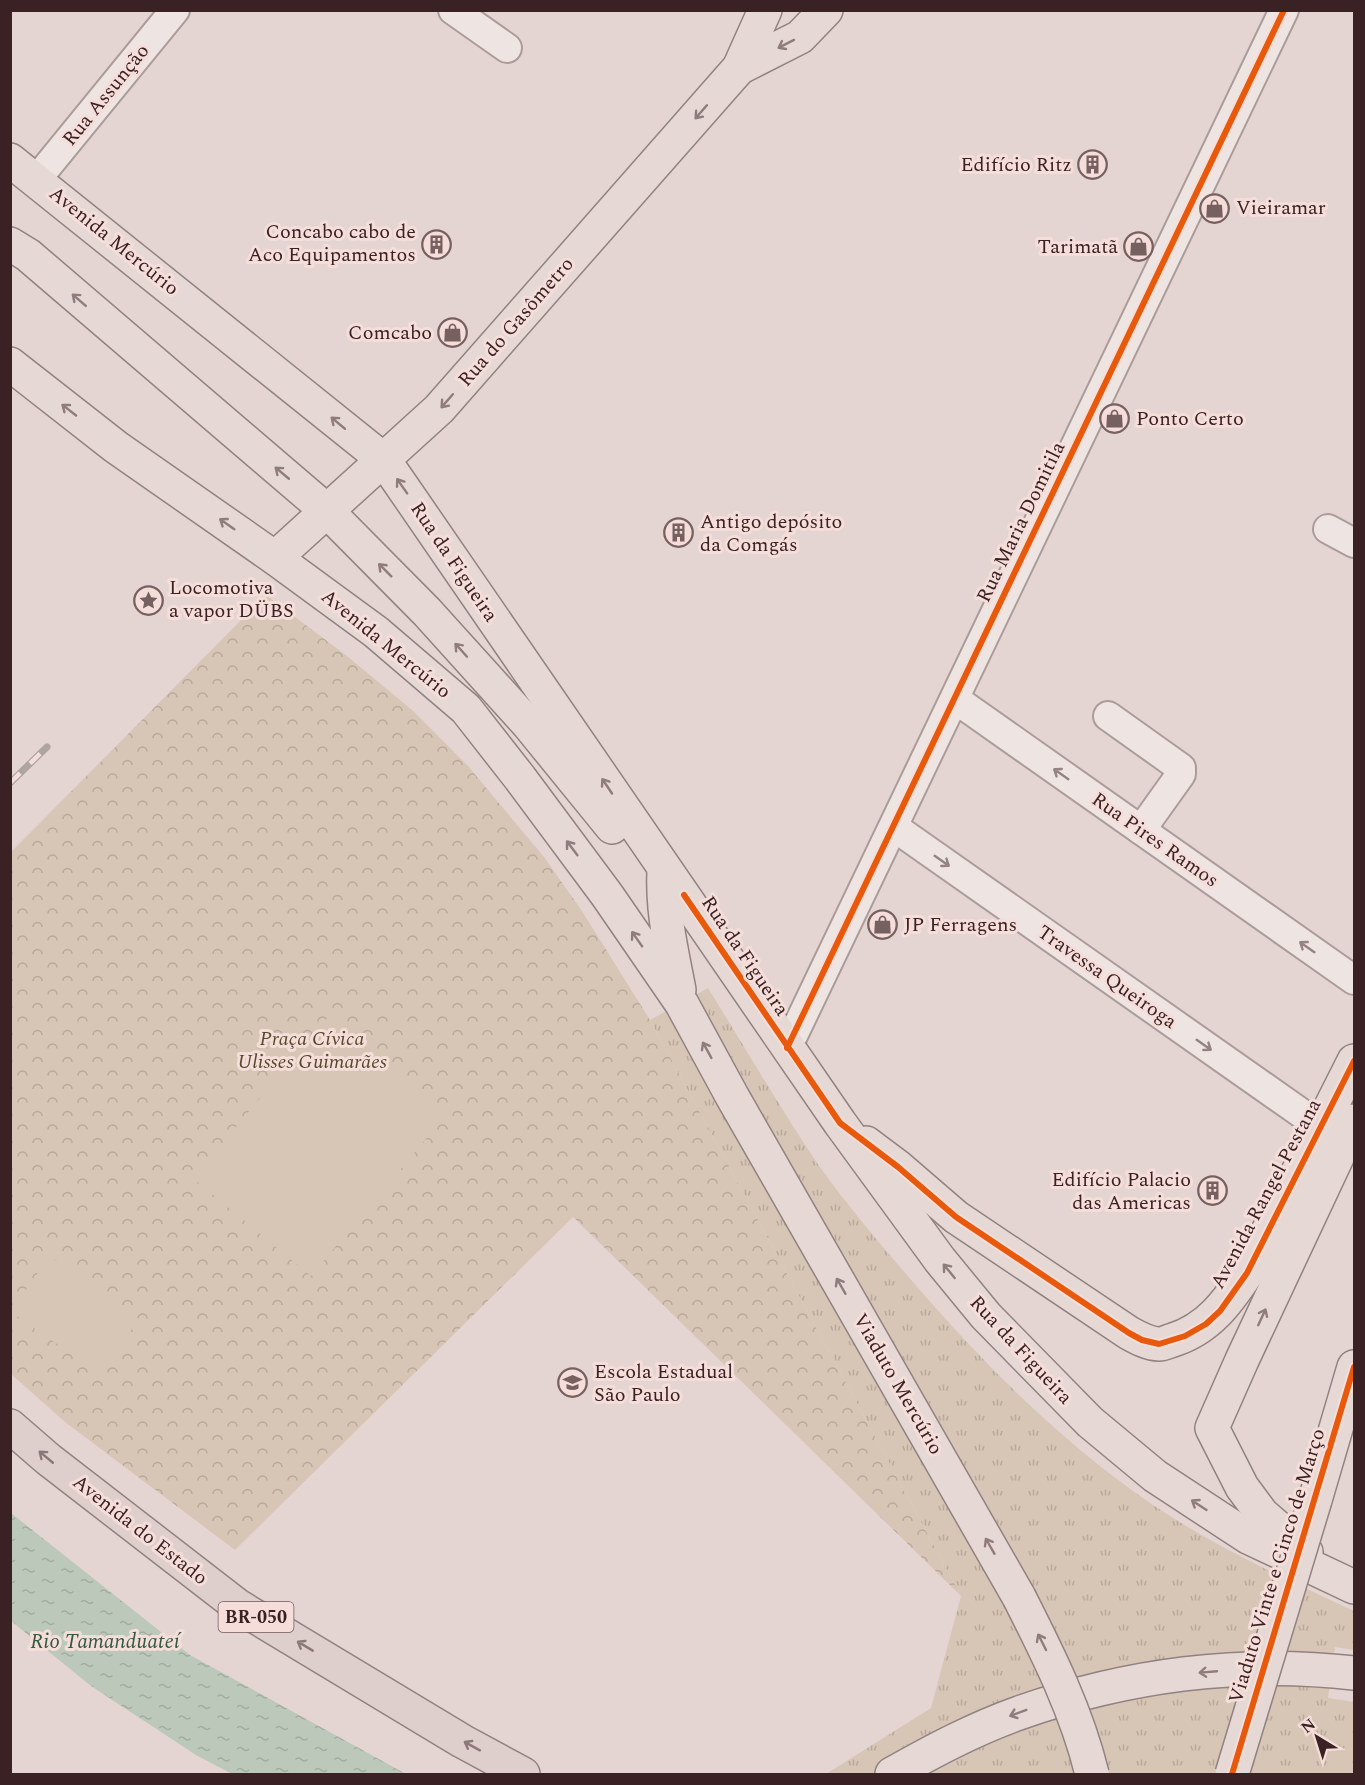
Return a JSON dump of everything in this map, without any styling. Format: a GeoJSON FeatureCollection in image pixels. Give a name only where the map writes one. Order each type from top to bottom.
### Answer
{"type":"FeatureCollection","features":[{"type":"Feature","properties":{"kind":"highway","name":"Avenida do Estado"},"geometry":{"type":"LineString","coordinates":[[10,1426],[48,1459],[238,1606],[462,1741],[523,1774]]}},
{"type":"Feature","properties":{"kind":"main road","name":"Rua do Gasômetro"},"geometry":{"type":"LineString","coordinates":[[275,558],[440,409],[739,68],[765,10]]}},
{"type":"Feature","properties":{"kind":"main road","name":"Rua do Gasômetro"},"geometry":{"type":"LineString","coordinates":[[739,68],[800,37],[826,10]]}},
{"type":"Feature","properties":{"kind":"main road","name":"Avenida Mercúrio"},"geometry":{"type":"LineString","coordinates":[[21,169],[384,460]]}},
{"type":"Feature","properties":{"kind":"main road"},"geometry":{"type":"LineString","coordinates":[[10,244],[28,255],[327,511],[427,612],[529,725],[628,846],[664,869],[665,921],[682,1004]]}},
{"type":"Feature","properties":{"kind":"main road","name":"Avenida Mercúrio"},"geometry":{"type":"LineString","coordinates":[[10,364],[116,447],[376,632],[466,709],[520,777],[607,895],[682,1004]]}},
{"type":"Feature","properties":{"kind":"main road","name":"Rua da Figueira"},"geometry":{"type":"LineString","coordinates":[[384,460],[787,1048],[940,1260],[986,1316],[1090,1422],[1155,1476],[1248,1537],[1346,1582]]}},
{"type":"Feature","properties":{"kind":"main road"},"geometry":{"type":"LineString","coordinates":[[376,632],[410,642],[503,717],[529,725]]}},
{"type":"Feature","properties":{"kind":"main road","name":"Viaduto Mercúrio"},"geometry":{"type":"LineString","coordinates":[[682,1004],[732,1096],[1019,1597],[1054,1666],[1085,1744],[1092,1774]]}},
{"type":"Feature","properties":{"kind":"main road","name":"Avenida Rangel Pestana"},"geometry":{"type":"LineString","coordinates":[[840,1123],[898,1167],[956,1216],[999,1247],[1129,1334],[1160,1344],[1185,1336],[1206,1324],[1220,1311],[1247,1274],[1354,1061]]}},
{"type":"Feature","properties":{"kind":"main road"},"geometry":{"type":"LineString","coordinates":[[1346,1582],[1262,1514],[1242,1487],[1212,1428],[1354,1121]]}},
{"type":"Feature","properties":{"kind":"main road"},"geometry":{"type":"LineString","coordinates":[[1206,1324],[1217,1328],[1242,1360]]}},
{"type":"Feature","properties":{"kind":"main road","name":"Viaduto Vinte e Cinco de Março"},"geometry":{"type":"LineString","coordinates":[[1232,1774],[1354,1367]]}},
{"type":"Feature","properties":{"kind":"main road"},"geometry":{"type":"LineString","coordinates":[[892,1774],[945,1744],[1018,1713],[1094,1690],[1171,1675],[1239,1669],[1342,1672]]}},
{"type":"Feature","properties":{"kind":"street","name":"Rua Assunção"},"geometry":{"type":"LineString","coordinates":[[21,169],[175,10]]}},
{"type":"Feature","properties":{"kind":"street"},"geometry":{"type":"LineString","coordinates":[[453,10],[507,48]]}},
{"type":"Feature","properties":{"kind":"street","name":"Rua Maria Domitila"},"geometry":{"type":"LineString","coordinates":[[787,1048],[1284,10]]}},
{"type":"Feature","properties":{"kind":"street"},"geometry":{"type":"LineString","coordinates":[[1328,529],[1354,543]]}},
{"type":"Feature","properties":{"kind":"street","name":"Rua Pires Ramos"},"geometry":{"type":"LineString","coordinates":[[955,699],[1354,980]]}},
{"type":"Feature","properties":{"kind":"street"},"geometry":{"type":"LineString","coordinates":[[1108,716],[1181,768],[1181,774],[1141,830]]}},
{"type":"Feature","properties":{"kind":"street","name":"Travessa Queiroga"},"geometry":{"type":"LineString","coordinates":[[894,827],[1321,1127]]}},
{"type":"Feature","properties":{"kind":"green space","name":"Praça Cívica Ulisses Guimarães"},"geometry":{"type":"Polygon","coordinates":[[[266,595],[347,656],[412,710],[468,766],[544,857],[582,911],[650,1020],[961,1596],[573,1217],[235,1550],[65,1422],[11,1374],[11,852],[266,595]]]}},
{"type":"Feature","properties":{"kind":"green space"},"geometry":{"type":"Polygon","coordinates":[[[708,988],[794,1128],[831,1183],[937,1310],[1013,1390],[1096,1463],[1179,1522],[1236,1554],[1354,1611],[1354,1650],[1335,1647],[1328,1698],[1354,1702],[1354,1774],[826,1774],[931,1708],[961,1596],[650,1020],[708,988]]]}},
{"type":"Feature","properties":{"kind":"green space"},"geometry":{"type":"Polygon","coordinates":[[[329,1016],[447,1114],[311,1276],[193,1178],[329,1016]]]}},
{"type":"Feature","properties":{"kind":"green space"},"geometry":{"type":"Polygon","coordinates":[[[49,1256],[139,1319],[100,1374],[11,1312],[49,1256]]]}},
{"type":"Feature","properties":{"kind":"water","name":"Rio Tamanduateí"},"geometry":{"type":"Polygon","coordinates":[[[11,1513],[190,1655],[406,1774],[232,1774],[196,1755],[91,1686],[11,1621],[11,1513]]]}},
{"type":"Feature","properties":{"kind":"railway"},"geometry":{"type":"LineString","coordinates":[[10,783],[47,747]]}},
{"type":"Feature","properties":{"kind":"cycle path"},"geometry":{"type":"LineString","coordinates":[[787,1048],[1284,10]]}},
{"type":"Feature","properties":{"kind":"cycle path"},"geometry":{"type":"LineString","coordinates":[[684,895],[840,1123],[898,1167],[956,1217],[1142,1340],[1159,1344],[1185,1336],[1206,1324],[1220,1311],[1247,1273],[1354,1061]]}},
{"type":"Feature","properties":{"kind":"cycle path"},"geometry":{"type":"LineString","coordinates":[[1232,1774],[1354,1367]]}},
{"type":"Feature","properties":{"kind":"place","name":"Edifício Ritz"},"geometry":{"type":"Point","coordinates":[1093,165]}},
{"type":"Feature","properties":{"kind":"place","name":"Vieiramar"},"geometry":{"type":"Point","coordinates":[1215,208]}},
{"type":"Feature","properties":{"kind":"place","name":"Concabo cabo de Aco Equipamentos"},"geometry":{"type":"Point","coordinates":[437,244]}},
{"type":"Feature","properties":{"kind":"place","name":"Tarimatã"},"geometry":{"type":"Point","coordinates":[1139,247]}},
{"type":"Feature","properties":{"kind":"place","name":"Comcabo"},"geometry":{"type":"Point","coordinates":[453,333]}},
{"type":"Feature","properties":{"kind":"place","name":"Ponto Certo"},"geometry":{"type":"Point","coordinates":[1115,419]}},
{"type":"Feature","properties":{"kind":"place","name":"Antigo depósito da Comgás"},"geometry":{"type":"Point","coordinates":[679,533]}},
{"type":"Feature","properties":{"kind":"place","name":"Locomotiva a vapor DÜBS"},"geometry":{"type":"Point","coordinates":[148,600]}},
{"type":"Feature","properties":{"kind":"place","name":"JP Ferragens"},"geometry":{"type":"Point","coordinates":[883,925]}},
{"type":"Feature","properties":{"kind":"place","name":"Edifício Palacio das Americas"},"geometry":{"type":"Point","coordinates":[1212,1191]}},
{"type":"Feature","properties":{"kind":"place","name":"Escola Estadual São Paulo"},"geometry":{"type":"Point","coordinates":[573,1383]}}]}
